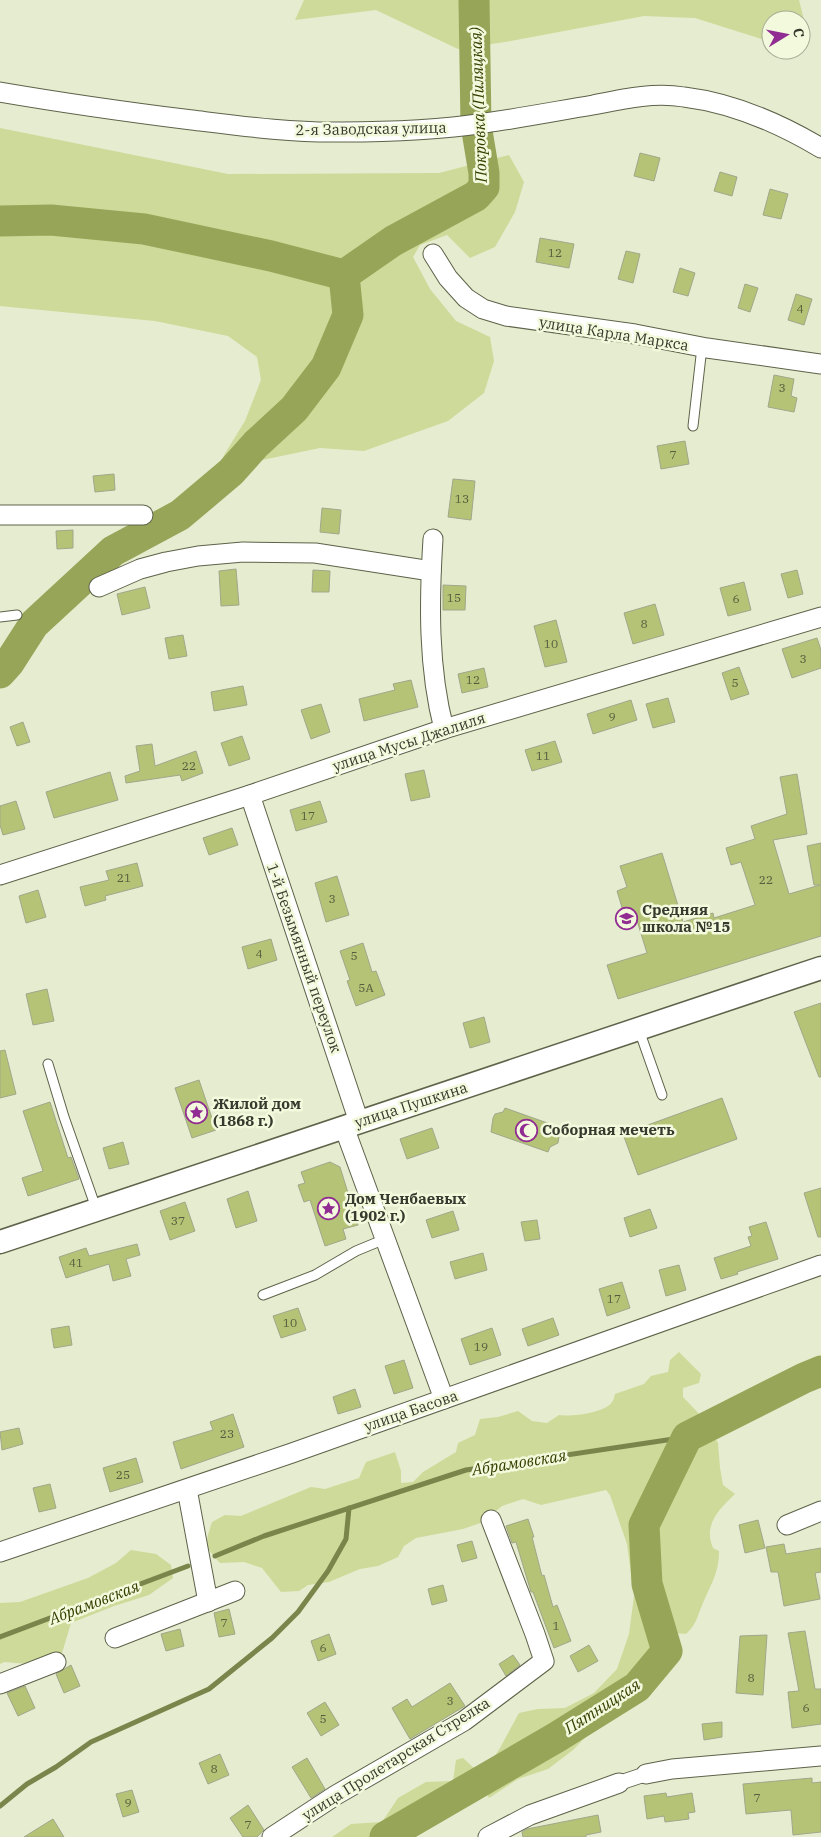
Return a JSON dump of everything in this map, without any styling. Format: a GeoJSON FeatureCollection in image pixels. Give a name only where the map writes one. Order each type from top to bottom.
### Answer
{"type":"FeatureCollection","features":[{"type":"Feature","properties":{"kind":"street","name":"2-я Заводская улица"},"geometry":{"type":"LineString","coordinates":[[0,92],[208,122],[287,130],[341,132],[436,129],[484,124],[632,98],[658,95],[684,96],[712,102],[769,120],[821,148]]}},
{"type":"Feature","properties":{"kind":"street","name":"улица Карла Маркса"},"geometry":{"type":"LineString","coordinates":[[433,254],[448,278],[466,298],[483,309],[506,316],[635,334],[702,348],[821,364]]}},
{"type":"Feature","properties":{"kind":"street"},"geometry":{"type":"LineString","coordinates":[[0,515],[143,515]]}},
{"type":"Feature","properties":{"kind":"street"},"geometry":{"type":"LineString","coordinates":[[433,539],[431,571],[432,657],[444,729]]}},
{"type":"Feature","properties":{"kind":"street"},"geometry":{"type":"LineString","coordinates":[[99,587],[140,569],[166,562],[198,556],[243,552],[315,553],[431,571]]}},
{"type":"Feature","properties":{"kind":"street","name":"улица Мусы Джалиля"},"geometry":{"type":"LineString","coordinates":[[0,875],[250,795],[444,729],[821,617]]}},
{"type":"Feature","properties":{"kind":"street","name":"1-й Безымянный переулок"},"geometry":{"type":"LineString","coordinates":[[250,795],[352,1125],[385,1240],[444,1399]]}},
{"type":"Feature","properties":{"kind":"street","name":"улица Пушкина"},"geometry":{"type":"LineString","coordinates":[[0,1242],[821,968]]}},
{"type":"Feature","properties":{"kind":"street","name":"улица Басова"},"geometry":{"type":"LineString","coordinates":[[0,1552],[187,1489],[821,1265]]}},
{"type":"Feature","properties":{"kind":"street"},"geometry":{"type":"LineString","coordinates":[[187,1489],[208,1602]]}},
{"type":"Feature","properties":{"kind":"street"},"geometry":{"type":"LineString","coordinates":[[787,1524],[821,1511]]}},
{"type":"Feature","properties":{"kind":"street","name":"улица Пролетарская Стрелка"},"geometry":{"type":"LineString","coordinates":[[272,1837],[336,1795],[464,1720],[544,1661],[491,1520]]}},
{"type":"Feature","properties":{"kind":"street"},"geometry":{"type":"LineString","coordinates":[[115,1638],[235,1591]]}},
{"type":"Feature","properties":{"kind":"street"},"geometry":{"type":"LineString","coordinates":[[0,1684],[56,1662]]}},
{"type":"Feature","properties":{"kind":"street"},"geometry":{"type":"LineString","coordinates":[[494,1836],[530,1815],[646,1774],[672,1769],[821,1756]]}},
{"type":"Feature","properties":{"kind":"lane"},"geometry":{"type":"LineString","coordinates":[[693,426],[702,348]]}},
{"type":"Feature","properties":{"kind":"lane"},"geometry":{"type":"LineString","coordinates":[[0,617],[17,614]]}},
{"type":"Feature","properties":{"kind":"lane"},"geometry":{"type":"LineString","coordinates":[[639,1029],[662,1095]]}},
{"type":"Feature","properties":{"kind":"lane"},"geometry":{"type":"LineString","coordinates":[[48,1064],[64,1117],[97,1209]]}},
{"type":"Feature","properties":{"kind":"lane"},"geometry":{"type":"LineString","coordinates":[[263,1295],[315,1275],[356,1251],[385,1240]]}},
{"type":"Feature","properties":{"kind":"green space"},"geometry":{"type":"Polygon","coordinates":[[[304,0],[799,0],[802,10],[761,10],[761,39],[695,18],[644,16],[458,49],[376,10],[295,20],[304,0]]]}},
{"type":"Feature","properties":{"kind":"green space"},"geometry":{"type":"Polygon","coordinates":[[[0,128],[228,174],[439,173],[509,155],[524,182],[515,212],[495,247],[470,258],[447,235],[420,245],[413,257],[430,289],[456,321],[490,337],[494,361],[484,393],[448,421],[364,451],[320,448],[262,460],[209,491],[224,455],[245,421],[261,380],[257,357],[228,336],[155,321],[0,306],[0,128]]]}},
{"type":"Feature","properties":{"kind":"green space"},"geometry":{"type":"Polygon","coordinates":[[[679,1352],[701,1374],[699,1383],[683,1388],[683,1397],[703,1418],[718,1443],[723,1485],[735,1494],[718,1512],[711,1525],[710,1540],[713,1548],[719,1551],[718,1566],[712,1584],[692,1627],[686,1634],[671,1635],[661,1649],[649,1659],[659,1666],[656,1674],[641,1685],[626,1702],[607,1715],[573,1750],[548,1769],[518,1779],[489,1798],[478,1778],[468,1773],[471,1800],[451,1804],[434,1824],[423,1825],[406,1837],[332,1837],[351,1824],[382,1822],[398,1798],[426,1782],[453,1781],[456,1760],[463,1758],[474,1768],[487,1768],[519,1713],[538,1709],[565,1708],[594,1693],[617,1669],[629,1634],[634,1596],[627,1544],[610,1495],[606,1490],[541,1505],[523,1499],[502,1506],[483,1522],[463,1529],[416,1538],[404,1546],[398,1557],[378,1566],[360,1569],[329,1582],[308,1585],[299,1591],[281,1592],[262,1568],[244,1562],[220,1563],[211,1553],[207,1544],[212,1522],[225,1515],[241,1516],[311,1487],[325,1489],[359,1478],[366,1462],[395,1452],[401,1471],[401,1483],[413,1482],[423,1472],[456,1452],[458,1443],[475,1435],[480,1419],[498,1417],[518,1411],[532,1421],[547,1423],[559,1415],[579,1415],[602,1409],[608,1406],[615,1394],[644,1384],[651,1376],[668,1372],[670,1360],[679,1352]]]}},
{"type":"Feature","properties":{"kind":"green space"},"geometry":{"type":"Polygon","coordinates":[[[131,1550],[156,1554],[171,1565],[173,1578],[149,1595],[71,1623],[62,1653],[29,1664],[4,1662],[0,1664],[0,1603],[20,1602],[88,1578],[116,1563],[131,1550]]]}},
{"type":"Feature","properties":{"kind":"building"},"geometry":{"type":"Polygon","coordinates":[[[640,153],[660,158],[654,181],[634,176],[640,153]]]}},
{"type":"Feature","properties":{"kind":"building"},"geometry":{"type":"Polygon","coordinates":[[[720,172],[737,177],[732,196],[714,191],[720,172]]]}},
{"type":"Feature","properties":{"kind":"building"},"geometry":{"type":"Polygon","coordinates":[[[770,189],[788,194],[781,219],[763,215],[770,189]]]}},
{"type":"Feature","properties":{"kind":"building"},"geometry":{"type":"Polygon","coordinates":[[[540,238],[574,244],[569,268],[536,262],[540,238]]]}},
{"type":"Feature","properties":{"kind":"building"},"geometry":{"type":"Polygon","coordinates":[[[626,251],[640,254],[633,283],[618,279],[626,251]]]}},
{"type":"Feature","properties":{"kind":"building"},"geometry":{"type":"Polygon","coordinates":[[[680,268],[695,273],[688,296],[673,292],[680,268]]]}},
{"type":"Feature","properties":{"kind":"building"},"geometry":{"type":"Polygon","coordinates":[[[745,284],[758,288],[750,312],[738,308],[745,284]]]}},
{"type":"Feature","properties":{"kind":"building"},"geometry":{"type":"Polygon","coordinates":[[[796,294],[812,299],[804,325],[788,320],[796,294]]]}},
{"type":"Feature","properties":{"kind":"building"},"geometry":{"type":"Polygon","coordinates":[[[774,375],[794,379],[791,396],[797,398],[794,412],[768,407],[774,375]]]}},
{"type":"Feature","properties":{"kind":"building"},"geometry":{"type":"Polygon","coordinates":[[[685,441],[689,464],[661,469],[657,446],[685,441]]]}},
{"type":"Feature","properties":{"kind":"building"},"geometry":{"type":"Polygon","coordinates":[[[114,474],[115,490],[95,492],[93,476],[114,474]]]}},
{"type":"Feature","properties":{"kind":"building"},"geometry":{"type":"Polygon","coordinates":[[[453,479],[475,481],[471,520],[448,517],[453,479]]]}},
{"type":"Feature","properties":{"kind":"building"},"geometry":{"type":"Polygon","coordinates":[[[322,508],[341,510],[339,534],[320,532],[322,508]]]}},
{"type":"Feature","properties":{"kind":"building"},"geometry":{"type":"Polygon","coordinates":[[[73,530],[73,548],[57,549],[56,531],[73,530]]]}},
{"type":"Feature","properties":{"kind":"building"},"geometry":{"type":"Polygon","coordinates":[[[236,569],[239,605],[221,606],[219,571],[236,569]]]}},
{"type":"Feature","properties":{"kind":"building"},"geometry":{"type":"Polygon","coordinates":[[[313,570],[330,571],[329,592],[312,592],[313,570]]]}},
{"type":"Feature","properties":{"kind":"building"},"geometry":{"type":"Polygon","coordinates":[[[797,570],[803,594],[788,598],[781,574],[797,570]]]}},
{"type":"Feature","properties":{"kind":"building"},"geometry":{"type":"Polygon","coordinates":[[[744,582],[751,610],[728,616],[720,588],[744,582]]]}},
{"type":"Feature","properties":{"kind":"building"},"geometry":{"type":"Polygon","coordinates":[[[443,585],[466,586],[465,610],[443,610],[443,585]]]}},
{"type":"Feature","properties":{"kind":"building"},"geometry":{"type":"Polygon","coordinates":[[[145,587],[150,608],[122,615],[117,594],[145,587]]]}},
{"type":"Feature","properties":{"kind":"building"},"geometry":{"type":"Polygon","coordinates":[[[655,604],[664,635],[633,644],[624,613],[655,604]]]}},
{"type":"Feature","properties":{"kind":"building"},"geometry":{"type":"Polygon","coordinates":[[[556,620],[567,662],[545,667],[534,626],[556,620]]]}},
{"type":"Feature","properties":{"kind":"building"},"geometry":{"type":"Polygon","coordinates":[[[183,635],[187,656],[169,659],[165,638],[183,635]]]}},
{"type":"Feature","properties":{"kind":"building"},"geometry":{"type":"Polygon","coordinates":[[[817,638],[821,650],[821,668],[792,678],[782,649],[817,638]]]}},
{"type":"Feature","properties":{"kind":"building"},"geometry":{"type":"Polygon","coordinates":[[[739,667],[749,694],[731,700],[722,673],[739,667]]]}},
{"type":"Feature","properties":{"kind":"building"},"geometry":{"type":"Polygon","coordinates":[[[484,668],[488,687],[462,693],[458,674],[484,668]]]}},
{"type":"Feature","properties":{"kind":"building"},"geometry":{"type":"Polygon","coordinates":[[[411,680],[418,707],[364,721],[359,699],[395,690],[393,684],[411,680]]]}},
{"type":"Feature","properties":{"kind":"building"},"geometry":{"type":"Polygon","coordinates":[[[243,686],[247,705],[214,711],[211,692],[243,686]]]}},
{"type":"Feature","properties":{"kind":"building"},"geometry":{"type":"Polygon","coordinates":[[[668,698],[675,722],[653,728],[646,704],[668,698]]]}},
{"type":"Feature","properties":{"kind":"building"},"geometry":{"type":"Polygon","coordinates":[[[631,700],[637,720],[593,734],[587,714],[631,700]]]}},
{"type":"Feature","properties":{"kind":"building"},"geometry":{"type":"Polygon","coordinates":[[[321,704],[330,732],[311,739],[301,710],[321,704]]]}},
{"type":"Feature","properties":{"kind":"building"},"geometry":{"type":"Polygon","coordinates":[[[23,722],[30,742],[17,746],[10,727],[23,722]]]}},
{"type":"Feature","properties":{"kind":"building"},"geometry":{"type":"Polygon","coordinates":[[[242,736],[250,759],[229,766],[221,743],[242,736]]]}},
{"type":"Feature","properties":{"kind":"building"},"geometry":{"type":"Polygon","coordinates":[[[555,741],[562,762],[532,771],[525,750],[555,741]]]}},
{"type":"Feature","properties":{"kind":"building"},"geometry":{"type":"Polygon","coordinates":[[[152,744],[155,766],[196,751],[203,773],[182,781],[180,775],[126,783],[125,776],[140,771],[136,746],[152,744]]]}},
{"type":"Feature","properties":{"kind":"building"},"geometry":{"type":"Polygon","coordinates":[[[424,770],[430,797],[411,801],[405,774],[424,770]]]}},
{"type":"Feature","properties":{"kind":"building"},"geometry":{"type":"Polygon","coordinates":[[[110,772],[118,800],[54,818],[46,792],[110,772]]]}},
{"type":"Feature","properties":{"kind":"building"},"geometry":{"type":"Polygon","coordinates":[[[797,774],[807,834],[773,840],[789,894],[820,885],[814,885],[807,846],[821,843],[821,936],[618,999],[607,965],[647,953],[634,911],[624,914],[617,891],[627,887],[620,866],[662,853],[683,922],[713,913],[714,918],[755,905],[741,862],[731,865],[726,848],[755,839],[751,826],[787,814],[780,777],[797,774]]]}},
{"type":"Feature","properties":{"kind":"building"},"geometry":{"type":"Polygon","coordinates":[[[16,801],[25,829],[3,835],[0,825],[0,806],[16,801]]]}},
{"type":"Feature","properties":{"kind":"building"},"geometry":{"type":"Polygon","coordinates":[[[320,801],[327,822],[296,831],[290,810],[320,801]]]}},
{"type":"Feature","properties":{"kind":"building"},"geometry":{"type":"Polygon","coordinates":[[[232,828],[238,845],[209,855],[203,838],[232,828]]]}},
{"type":"Feature","properties":{"kind":"building"},"geometry":{"type":"Polygon","coordinates":[[[137,863],[143,886],[105,896],[106,900],[85,906],[80,887],[109,880],[106,871],[137,863]]]}},
{"type":"Feature","properties":{"kind":"building"},"geometry":{"type":"Polygon","coordinates":[[[337,876],[349,915],[326,922],[315,883],[337,876]]]}},
{"type":"Feature","properties":{"kind":"building"},"geometry":{"type":"Polygon","coordinates":[[[38,890],[46,917],[26,923],[19,896],[38,890]]]}},
{"type":"Feature","properties":{"kind":"building"},"geometry":{"type":"Polygon","coordinates":[[[271,939],[277,960],[248,969],[242,947],[271,939]]]}},
{"type":"Feature","properties":{"kind":"building"},"geometry":{"type":"Polygon","coordinates":[[[363,943],[372,972],[376,971],[385,995],[356,1006],[347,981],[350,980],[340,951],[363,943]]]}},
{"type":"Feature","properties":{"kind":"building"},"geometry":{"type":"Polygon","coordinates":[[[47,989],[54,1021],[33,1025],[26,994],[47,989]]]}},
{"type":"Feature","properties":{"kind":"building"},"geometry":{"type":"Polygon","coordinates":[[[821,1003],[821,1077],[819,1077],[794,1012],[821,1003]]]}},
{"type":"Feature","properties":{"kind":"building"},"geometry":{"type":"Polygon","coordinates":[[[484,1017],[490,1042],[470,1048],[463,1023],[484,1017]]]}},
{"type":"Feature","properties":{"kind":"building"},"geometry":{"type":"Polygon","coordinates":[[[5,1050],[16,1094],[0,1098],[0,1051],[5,1050]]]}},
{"type":"Feature","properties":{"kind":"building"},"geometry":{"type":"Polygon","coordinates":[[[199,1080],[216,1130],[192,1138],[175,1088],[199,1080]]]}},
{"type":"Feature","properties":{"kind":"building"},"geometry":{"type":"Polygon","coordinates":[[[722,1098],[737,1139],[638,1175],[623,1134],[722,1098]]]}},
{"type":"Feature","properties":{"kind":"building"},"geometry":{"type":"Polygon","coordinates":[[[50,1102],[68,1158],[71,1157],[79,1179],[28,1196],[22,1178],[43,1171],[23,1111],[50,1102]]]}},
{"type":"Feature","properties":{"kind":"building","name":"Соборная мечеть"},"geometry":{"type":"Polygon","coordinates":[[[505,1108],[553,1125],[559,1137],[558,1143],[550,1147],[548,1152],[491,1132],[495,1114],[503,1112],[505,1108]]]}},
{"type":"Feature","properties":{"kind":"building"},"geometry":{"type":"Polygon","coordinates":[[[432,1128],[439,1148],[407,1159],[400,1139],[432,1128]]]}},
{"type":"Feature","properties":{"kind":"building"},"geometry":{"type":"Polygon","coordinates":[[[123,1142],[129,1164],[109,1169],[103,1148],[123,1142]]]}},
{"type":"Feature","properties":{"kind":"building"},"geometry":{"type":"Polygon","coordinates":[[[330,1162],[340,1167],[358,1225],[343,1229],[346,1239],[325,1246],[310,1200],[304,1202],[298,1185],[305,1183],[301,1172],[330,1162]]]}},
{"type":"Feature","properties":{"kind":"building"},"geometry":{"type":"Polygon","coordinates":[[[821,1188],[821,1237],[818,1237],[804,1193],[821,1188]]]}},
{"type":"Feature","properties":{"kind":"building"},"geometry":{"type":"Polygon","coordinates":[[[248,1191],[257,1221],[236,1228],[227,1199],[248,1191]]]}},
{"type":"Feature","properties":{"kind":"building"},"geometry":{"type":"Polygon","coordinates":[[[185,1202],[195,1231],[170,1240],[160,1211],[185,1202]]]}},
{"type":"Feature","properties":{"kind":"building"},"geometry":{"type":"Polygon","coordinates":[[[650,1209],[657,1228],[630,1237],[624,1218],[650,1209]]]}},
{"type":"Feature","properties":{"kind":"building"},"geometry":{"type":"Polygon","coordinates":[[[453,1211],[459,1230],[432,1238],[426,1220],[453,1211]]]}},
{"type":"Feature","properties":{"kind":"building"},"geometry":{"type":"Polygon","coordinates":[[[537,1220],[540,1239],[525,1241],[521,1222],[537,1220]]]}},
{"type":"Feature","properties":{"kind":"building"},"geometry":{"type":"Polygon","coordinates":[[[766,1222],[778,1259],[721,1279],[714,1258],[751,1246],[748,1237],[752,1236],[749,1227],[766,1222]]]}},
{"type":"Feature","properties":{"kind":"building"},"geometry":{"type":"Polygon","coordinates":[[[137,1244],[140,1255],[126,1259],[131,1276],[113,1281],[109,1264],[66,1278],[59,1257],[86,1248],[89,1256],[137,1244]]]}},
{"type":"Feature","properties":{"kind":"building"},"geometry":{"type":"Polygon","coordinates":[[[483,1253],[487,1270],[455,1279],[450,1262],[483,1253]]]}},
{"type":"Feature","properties":{"kind":"building"},"geometry":{"type":"Polygon","coordinates":[[[679,1265],[686,1290],[666,1296],[659,1270],[679,1265]]]}},
{"type":"Feature","properties":{"kind":"building"},"geometry":{"type":"Polygon","coordinates":[[[622,1282],[630,1308],[607,1316],[599,1289],[622,1282]]]}},
{"type":"Feature","properties":{"kind":"building"},"geometry":{"type":"Polygon","coordinates":[[[298,1308],[306,1330],[281,1338],[273,1316],[298,1308]]]}},
{"type":"Feature","properties":{"kind":"building"},"geometry":{"type":"Polygon","coordinates":[[[553,1318],[559,1335],[528,1346],[522,1329],[553,1318]]]}},
{"type":"Feature","properties":{"kind":"building"},"geometry":{"type":"Polygon","coordinates":[[[69,1326],[72,1345],[54,1348],[51,1329],[69,1326]]]}},
{"type":"Feature","properties":{"kind":"building"},"geometry":{"type":"Polygon","coordinates":[[[492,1328],[501,1355],[470,1365],[461,1339],[492,1328]]]}},
{"type":"Feature","properties":{"kind":"building"},"geometry":{"type":"Polygon","coordinates":[[[404,1360],[413,1388],[394,1394],[385,1366],[404,1360]]]}},
{"type":"Feature","properties":{"kind":"building"},"geometry":{"type":"Polygon","coordinates":[[[355,1389],[361,1407],[338,1414],[333,1397],[355,1389]]]}},
{"type":"Feature","properties":{"kind":"building"},"geometry":{"type":"Polygon","coordinates":[[[233,1414],[244,1447],[181,1469],[173,1442],[213,1430],[210,1422],[233,1414]]]}},
{"type":"Feature","properties":{"kind":"building"},"geometry":{"type":"Polygon","coordinates":[[[19,1428],[23,1444],[2,1450],[0,1432],[19,1428]]]}},
{"type":"Feature","properties":{"kind":"building"},"geometry":{"type":"Polygon","coordinates":[[[136,1458],[143,1482],[110,1492],[103,1468],[136,1458]]]}},
{"type":"Feature","properties":{"kind":"building"},"geometry":{"type":"Polygon","coordinates":[[[50,1484],[56,1508],[39,1512],[33,1488],[50,1484]]]}},
{"type":"Feature","properties":{"kind":"building"},"geometry":{"type":"Polygon","coordinates":[[[528,1519],[534,1537],[532,1537],[542,1576],[544,1575],[553,1607],[557,1605],[571,1641],[554,1648],[533,1592],[531,1592],[516,1542],[512,1543],[506,1526],[528,1519]]]}},
{"type":"Feature","properties":{"kind":"building"},"geometry":{"type":"Polygon","coordinates":[[[758,1520],[765,1548],[745,1553],[739,1525],[758,1520]]]}},
{"type":"Feature","properties":{"kind":"building"},"geometry":{"type":"Polygon","coordinates":[[[472,1541],[477,1558],[462,1562],[457,1545],[472,1541]]]}},
{"type":"Feature","properties":{"kind":"building"},"geometry":{"type":"Polygon","coordinates":[[[784,1544],[786,1554],[821,1548],[821,1572],[815,1573],[820,1599],[784,1606],[778,1572],[771,1572],[766,1547],[784,1544]]]}},
{"type":"Feature","properties":{"kind":"building"},"geometry":{"type":"Polygon","coordinates":[[[443,1585],[447,1601],[432,1605],[428,1589],[443,1585]]]}},
{"type":"Feature","properties":{"kind":"building"},"geometry":{"type":"Polygon","coordinates":[[[229,1609],[235,1634],[219,1637],[214,1613],[229,1609]]]}},
{"type":"Feature","properties":{"kind":"building"},"geometry":{"type":"Polygon","coordinates":[[[180,1629],[184,1646],[166,1651],[161,1634],[180,1629]]]}},
{"type":"Feature","properties":{"kind":"building"},"geometry":{"type":"Polygon","coordinates":[[[805,1631],[815,1689],[821,1689],[821,1724],[792,1728],[788,1692],[799,1691],[788,1633],[805,1631]]]}},
{"type":"Feature","properties":{"kind":"building"},"geometry":{"type":"Polygon","coordinates":[[[329,1634],[336,1654],[318,1661],[311,1641],[329,1634]]]}},
{"type":"Feature","properties":{"kind":"building"},"geometry":{"type":"Polygon","coordinates":[[[767,1635],[763,1695],[736,1693],[740,1636],[767,1635]]]}},
{"type":"Feature","properties":{"kind":"building"},"geometry":{"type":"Polygon","coordinates":[[[589,1645],[598,1661],[578,1672],[570,1656],[589,1645]]]}},
{"type":"Feature","properties":{"kind":"building"},"geometry":{"type":"Polygon","coordinates":[[[513,1655],[520,1665],[506,1676],[499,1664],[513,1655]]]}},
{"type":"Feature","properties":{"kind":"building"},"geometry":{"type":"Polygon","coordinates":[[[71,1665],[80,1686],[64,1693],[56,1674],[71,1665]]]}},
{"type":"Feature","properties":{"kind":"building"},"geometry":{"type":"Polygon","coordinates":[[[450,1683],[465,1706],[410,1739],[392,1708],[407,1699],[412,1707],[450,1683]]]}},
{"type":"Feature","properties":{"kind":"building"},"geometry":{"type":"Polygon","coordinates":[[[25,1686],[35,1708],[18,1716],[7,1693],[25,1686]]]}},
{"type":"Feature","properties":{"kind":"building"},"geometry":{"type":"Polygon","coordinates":[[[325,1702],[339,1725],[321,1736],[307,1713],[325,1702]]]}},
{"type":"Feature","properties":{"kind":"building"},"geometry":{"type":"Polygon","coordinates":[[[722,1722],[722,1737],[704,1740],[702,1724],[722,1722]]]}},
{"type":"Feature","properties":{"kind":"building"},"geometry":{"type":"Polygon","coordinates":[[[220,1754],[229,1775],[208,1784],[199,1763],[220,1754]]]}},
{"type":"Feature","properties":{"kind":"building"},"geometry":{"type":"Polygon","coordinates":[[[307,1758],[325,1789],[311,1798],[292,1767],[307,1758]]]}},
{"type":"Feature","properties":{"kind":"building"},"geometry":{"type":"Polygon","coordinates":[[[812,1778],[812,1783],[821,1782],[821,1832],[793,1835],[791,1810],[746,1814],[743,1784],[812,1778]]]}},
{"type":"Feature","properties":{"kind":"building"},"geometry":{"type":"Polygon","coordinates":[[[132,1790],[139,1812],[123,1817],[116,1794],[132,1790]]]}},
{"type":"Feature","properties":{"kind":"building"},"geometry":{"type":"Polygon","coordinates":[[[666,1793],[667,1797],[692,1793],[695,1812],[688,1813],[689,1819],[665,1822],[664,1816],[647,1819],[644,1796],[666,1793]]]}},
{"type":"Feature","properties":{"kind":"building"},"geometry":{"type":"Polygon","coordinates":[[[248,1805],[264,1830],[257,1837],[243,1837],[230,1818],[248,1805]]]}},
{"type":"Feature","properties":{"kind":"building"},"geometry":{"type":"Polygon","coordinates":[[[598,1815],[601,1832],[586,1835],[586,1837],[523,1837],[522,1832],[527,1829],[598,1815]]]}},
{"type":"Feature","properties":{"kind":"building"},"geometry":{"type":"Polygon","coordinates":[[[53,1819],[64,1837],[24,1837],[53,1819]]]}},
{"type":"Feature","properties":{"kind":"waterway","name":"Покровка (Пиляцкая)"},"geometry":{"type":"LineString","coordinates":[[0,673],[9,663],[34,624],[113,551],[180,515],[231,472],[256,444],[294,409],[326,367],[348,315],[344,275],[393,241],[476,196],[484,187],[484,173],[476,125],[474,0]]}},
{"type":"Feature","properties":{"kind":"waterway"},"geometry":{"type":"LineString","coordinates":[[0,221],[51,220],[144,229],[271,256],[344,275]]}},
{"type":"Feature","properties":{"kind":"waterway","name":"Пятницкая"},"geometry":{"type":"LineString","coordinates":[[385,1837],[557,1737],[637,1687],[667,1651],[647,1584],[644,1525],[687,1437],[821,1371]]}},
{"type":"Feature","properties":{"kind":"waterway","name":"Абрамовская"},"geometry":{"type":"LineString","coordinates":[[215,1556],[264,1536],[466,1470],[687,1437]]}},
{"type":"Feature","properties":{"kind":"waterway"},"geometry":{"type":"LineString","coordinates":[[0,1806],[27,1784],[56,1767],[91,1742],[209,1689],[272,1638],[298,1612],[328,1571],[346,1539],[349,1508]]}},
{"type":"Feature","properties":{"kind":"waterway","name":"Абрамовская"},"geometry":{"type":"LineString","coordinates":[[0,1637],[188,1566]]}},
{"type":"Feature","properties":{"kind":"place","name":"Средняя школа №15"},"geometry":{"type":"Point","coordinates":[626,919]}},
{"type":"Feature","properties":{"kind":"place","name":"Жилой дом (1868 г.)"},"geometry":{"type":"Point","coordinates":[197,1113]}},
{"type":"Feature","properties":{"kind":"place","name":"Соборная мечеть"},"geometry":{"type":"Point","coordinates":[526,1130]}},
{"type":"Feature","properties":{"kind":"place","name":"Дом Ченбаевых (1902 г.)"},"geometry":{"type":"Point","coordinates":[329,1208]}}]}
